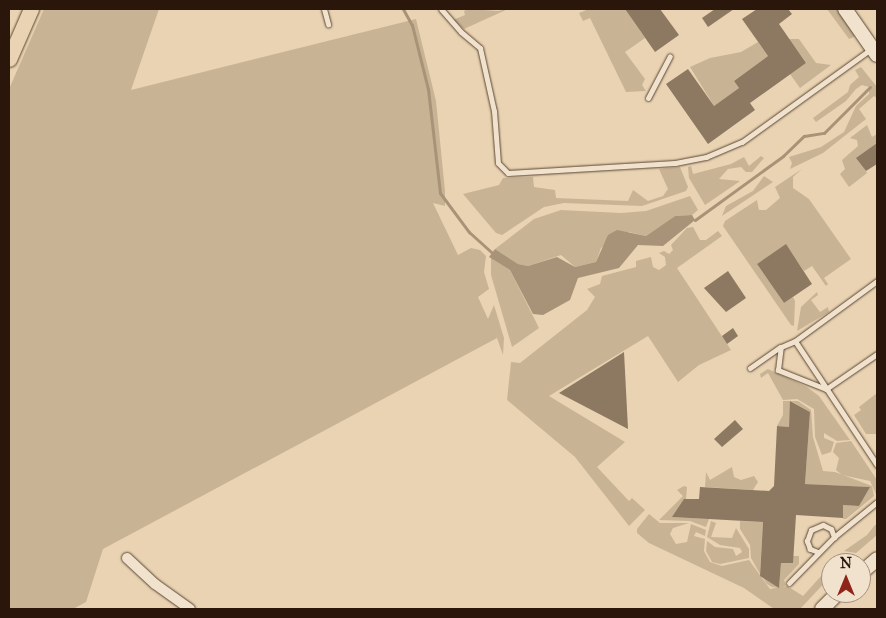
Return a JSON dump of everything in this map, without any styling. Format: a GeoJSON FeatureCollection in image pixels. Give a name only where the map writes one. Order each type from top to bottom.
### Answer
{"type":"FeatureCollection","features":[{"type":"Feature","properties":{"kind":"main road"},"geometry":{"type":"LineString","coordinates":[[9,59],[31,9]]}},
{"type":"Feature","properties":{"kind":"street"},"geometry":{"type":"LineString","coordinates":[[845,9],[876,49]]}},
{"type":"Feature","properties":{"kind":"street"},"geometry":{"type":"LineString","coordinates":[[127,558],[155,584],[190,609]]}},
{"type":"Feature","properties":{"kind":"lane"},"geometry":{"type":"LineString","coordinates":[[324,9],[328,24]]}},
{"type":"Feature","properties":{"kind":"lane"},"geometry":{"type":"LineString","coordinates":[[441,9],[461,32],[480,48],[494,111],[498,163],[508,173],[675,162],[706,157],[742,142],[876,49]]}},
{"type":"Feature","properties":{"kind":"lane"},"geometry":{"type":"LineString","coordinates":[[648,98],[670,56]]}},
{"type":"Feature","properties":{"kind":"lane"},"geometry":{"type":"LineString","coordinates":[[750,368],[780,347],[795,341],[877,281]]}},
{"type":"Feature","properties":{"kind":"lane"},"geometry":{"type":"LineString","coordinates":[[795,341],[877,465]]}},
{"type":"Feature","properties":{"kind":"lane"},"geometry":{"type":"LineString","coordinates":[[780,347],[778,370],[826,389]]}},
{"type":"Feature","properties":{"kind":"lane"},"geometry":{"type":"LineString","coordinates":[[826,389],[877,354]]}},
{"type":"Feature","properties":{"kind":"lane"},"geometry":{"type":"LineString","coordinates":[[789,583],[834,537],[877,502]]}},
{"type":"Feature","properties":{"kind":"lane"},"geometry":{"type":"LineString","coordinates":[[818,552],[810,549],[807,541],[811,530],[823,525],[831,529],[834,537]]}},
{"type":"Feature","properties":{"kind":"shaded area"},"geometry":{"type":"Polygon","coordinates":[[[44,9],[159,9],[131,90],[416,19],[436,101],[445,191],[445,206],[433,203],[458,255],[471,248],[480,250],[486,256],[484,272],[489,289],[478,297],[488,319],[494,305],[504,338],[503,355],[497,338],[103,549],[86,602],[73,609],[9,609],[9,89],[44,9]]]}},
{"type":"Feature","properties":{"kind":"shaded area"},"geometry":{"type":"Polygon","coordinates":[[[469,9],[498,11],[508,9],[464,29],[453,20],[465,15],[464,11],[469,9]]]}},
{"type":"Feature","properties":{"kind":"shaded area"},"geometry":{"type":"Polygon","coordinates":[[[589,9],[625,9],[645,38],[625,52],[645,79],[642,85],[646,91],[626,92],[590,18],[583,21],[579,13],[589,9]]]}},
{"type":"Feature","properties":{"kind":"shaded area"},"geometry":{"type":"Polygon","coordinates":[[[827,9],[837,9],[856,36],[849,39],[827,9]]]}},
{"type":"Feature","properties":{"kind":"shaded area"},"geometry":{"type":"Polygon","coordinates":[[[789,39],[799,39],[816,63],[831,65],[800,88],[790,74],[806,63],[789,39]]]}},
{"type":"Feature","properties":{"kind":"shaded area"},"geometry":{"type":"Polygon","coordinates":[[[758,42],[768,56],[734,81],[739,88],[714,106],[690,67],[710,58],[741,52],[758,42]]]}},
{"type":"Feature","properties":{"kind":"shaded area"},"geometry":{"type":"Polygon","coordinates":[[[861,67],[877,87],[877,98],[874,96],[859,109],[866,119],[823,153],[790,169],[792,163],[789,157],[821,147],[844,132],[856,106],[869,94],[869,87],[862,85],[846,101],[816,122],[813,118],[848,92],[850,85],[859,77],[855,70],[861,67]]]}},
{"type":"Feature","properties":{"kind":"shaded area"},"geometry":{"type":"Polygon","coordinates":[[[867,125],[872,137],[877,134],[877,143],[857,158],[867,173],[849,187],[840,174],[845,169],[842,160],[858,146],[857,140],[850,138],[867,125]]]}},
{"type":"Feature","properties":{"kind":"shaded area"},"geometry":{"type":"Polygon","coordinates":[[[761,156],[764,158],[752,172],[746,172],[741,167],[728,169],[719,179],[740,181],[705,205],[689,178],[688,167],[691,166],[693,174],[731,164],[744,157],[749,166],[761,156]]]}},
{"type":"Feature","properties":{"kind":"shaded area"},"geometry":{"type":"Polygon","coordinates":[[[680,167],[688,187],[686,191],[642,206],[564,203],[544,207],[502,235],[496,233],[463,194],[499,185],[503,178],[533,177],[534,187],[555,190],[556,198],[628,201],[633,190],[648,201],[663,196],[668,189],[659,169],[680,167]]]}},
{"type":"Feature","properties":{"kind":"shaded area"},"geometry":{"type":"Polygon","coordinates":[[[802,169],[793,177],[793,188],[809,199],[851,259],[824,278],[828,284],[826,286],[812,266],[804,271],[786,245],[757,264],[784,303],[793,297],[795,301],[794,326],[791,325],[723,226],[725,221],[757,200],[759,210],[766,210],[780,198],[775,187],[802,169]]]}},
{"type":"Feature","properties":{"kind":"shaded area"},"geometry":{"type":"Polygon","coordinates":[[[764,176],[773,182],[722,216],[726,206],[753,191],[764,176]]]}},
{"type":"Feature","properties":{"kind":"shaded area"},"geometry":{"type":"Polygon","coordinates":[[[690,196],[698,210],[692,215],[675,216],[646,236],[629,232],[601,248],[596,262],[575,267],[561,255],[528,266],[518,264],[495,249],[534,219],[561,210],[621,213],[646,211],[690,196]]]}},
{"type":"Feature","properties":{"kind":"shaded area"},"geometry":{"type":"Polygon","coordinates":[[[692,215],[695,220],[663,246],[638,245],[619,268],[578,278],[570,300],[543,315],[533,314],[510,270],[489,257],[495,249],[518,264],[528,266],[557,257],[575,267],[596,262],[608,235],[617,230],[646,236],[675,216],[692,215]]]}},
{"type":"Feature","properties":{"kind":"shaded area"},"geometry":{"type":"Polygon","coordinates":[[[693,227],[700,240],[706,240],[718,231],[722,236],[677,268],[731,350],[699,365],[678,382],[648,336],[549,396],[625,442],[597,467],[629,501],[632,498],[645,510],[629,526],[575,457],[507,400],[511,362],[520,363],[587,310],[595,297],[587,289],[600,284],[602,276],[636,267],[636,261],[651,257],[653,267],[659,270],[666,265],[665,257],[659,253],[664,251],[669,254],[673,250],[671,245],[687,228],[693,227]]]}},
{"type":"Feature","properties":{"kind":"shaded area"},"geometry":{"type":"Polygon","coordinates":[[[491,258],[510,270],[539,328],[512,347],[491,275],[491,258]]]}},
{"type":"Feature","properties":{"kind":"shaded area"},"geometry":{"type":"Polygon","coordinates":[[[817,292],[818,295],[811,300],[820,312],[828,307],[829,312],[797,331],[801,307],[817,292]]]}},
{"type":"Feature","properties":{"kind":"shaded area"},"geometry":{"type":"Polygon","coordinates":[[[768,369],[807,387],[819,396],[850,440],[837,441],[824,433],[824,438],[834,442],[831,452],[822,455],[815,437],[814,409],[797,399],[783,400],[768,373],[761,378],[760,374],[768,369]]]}},
{"type":"Feature","properties":{"kind":"shaded area"},"geometry":{"type":"Polygon","coordinates":[[[877,393],[877,434],[866,434],[854,415],[861,410],[859,407],[877,393]]]}},
{"type":"Feature","properties":{"kind":"shaded area"},"geometry":{"type":"Polygon","coordinates":[[[783,401],[791,401],[789,427],[777,426],[783,415],[783,401]]]}},
{"type":"Feature","properties":{"kind":"shaded area"},"geometry":{"type":"Polygon","coordinates":[[[791,401],[798,401],[811,410],[813,437],[823,471],[835,472],[872,486],[874,496],[846,519],[843,519],[843,505],[859,506],[869,487],[805,484],[810,412],[791,401]]]}},
{"type":"Feature","properties":{"kind":"shaded area"},"geometry":{"type":"Polygon","coordinates":[[[851,441],[877,480],[876,494],[870,481],[842,475],[836,470],[839,458],[833,452],[836,443],[851,441]]]}},
{"type":"Feature","properties":{"kind":"shaded area"},"geometry":{"type":"Polygon","coordinates":[[[732,467],[734,477],[741,480],[754,476],[758,482],[753,490],[705,487],[706,472],[710,480],[732,467]]]}},
{"type":"Feature","properties":{"kind":"shaded area"},"geometry":{"type":"Polygon","coordinates":[[[684,486],[687,487],[686,499],[673,517],[709,519],[706,527],[690,521],[659,520],[683,496],[677,490],[684,486]]]}},
{"type":"Feature","properties":{"kind":"shaded area"},"geometry":{"type":"Polygon","coordinates":[[[649,514],[660,523],[689,523],[673,528],[670,534],[676,544],[687,542],[691,524],[706,530],[705,536],[696,532],[694,536],[705,539],[704,551],[710,562],[722,566],[749,560],[770,589],[787,586],[803,596],[821,576],[821,587],[800,609],[774,609],[744,588],[649,543],[637,533],[637,529],[649,514]]]}},
{"type":"Feature","properties":{"kind":"shaded area"},"geometry":{"type":"Polygon","coordinates":[[[711,521],[716,523],[711,537],[732,538],[736,528],[749,549],[749,558],[720,564],[712,562],[706,551],[707,541],[715,547],[733,549],[736,556],[742,552],[740,548],[720,545],[707,537],[711,521]]]}},
{"type":"Feature","properties":{"kind":"shaded area"},"geometry":{"type":"Polygon","coordinates":[[[740,521],[763,522],[760,574],[751,558],[750,545],[740,529],[740,521]]]}},
{"type":"Feature","properties":{"kind":"shaded area"},"geometry":{"type":"Polygon","coordinates":[[[877,525],[877,535],[856,553],[844,551],[867,535],[877,525]]]}},
{"type":"Feature","properties":{"kind":"shaded area"},"geometry":{"type":"Polygon","coordinates":[[[793,556],[799,556],[799,564],[784,580],[786,585],[779,588],[767,584],[763,578],[779,587],[781,563],[793,563],[793,556]]]}},
{"type":"Feature","properties":{"kind":"building"},"geometry":{"type":"Polygon","coordinates":[[[625,9],[660,9],[679,35],[655,52],[625,9]]]}},
{"type":"Feature","properties":{"kind":"building"},"geometry":{"type":"Polygon","coordinates":[[[715,9],[734,9],[708,27],[702,18],[715,9]]]}},
{"type":"Feature","properties":{"kind":"building"},"geometry":{"type":"Polygon","coordinates":[[[757,9],[788,9],[792,14],[779,24],[806,63],[750,103],[755,110],[708,144],[666,84],[688,69],[714,106],[739,88],[734,81],[768,56],[742,19],[757,9]]]}},
{"type":"Feature","properties":{"kind":"building"},"geometry":{"type":"Polygon","coordinates":[[[877,143],[877,164],[866,171],[856,158],[877,143]]]}},
{"type":"Feature","properties":{"kind":"building"},"geometry":{"type":"Polygon","coordinates":[[[786,244],[812,284],[784,303],[757,264],[786,244]]]}},
{"type":"Feature","properties":{"kind":"building"},"geometry":{"type":"Polygon","coordinates":[[[728,271],[746,298],[726,312],[704,288],[728,271]]]}},
{"type":"Feature","properties":{"kind":"building"},"geometry":{"type":"Polygon","coordinates":[[[733,328],[738,336],[727,344],[722,336],[733,328]]]}},
{"type":"Feature","properties":{"kind":"building"},"geometry":{"type":"Polygon","coordinates":[[[624,352],[628,429],[559,393],[624,352]]]}},
{"type":"Feature","properties":{"kind":"building"},"geometry":{"type":"Polygon","coordinates":[[[790,401],[810,412],[805,484],[870,487],[859,506],[843,505],[843,518],[796,515],[793,563],[781,563],[779,588],[760,576],[763,522],[672,517],[684,499],[699,499],[700,487],[769,491],[774,486],[777,426],[789,427],[790,401]]]}},
{"type":"Feature","properties":{"kind":"building"},"geometry":{"type":"Polygon","coordinates":[[[735,420],[743,429],[722,447],[714,439],[735,420]]]}},
{"type":"Feature","properties":{"kind":"waterway"},"geometry":{"type":"LineString","coordinates":[[403,9],[412,25],[428,89],[440,193],[469,232],[492,253]]}},
{"type":"Feature","properties":{"kind":"waterway"},"geometry":{"type":"LineString","coordinates":[[695,220],[783,156],[804,136],[824,133],[870,87]]}}]}
